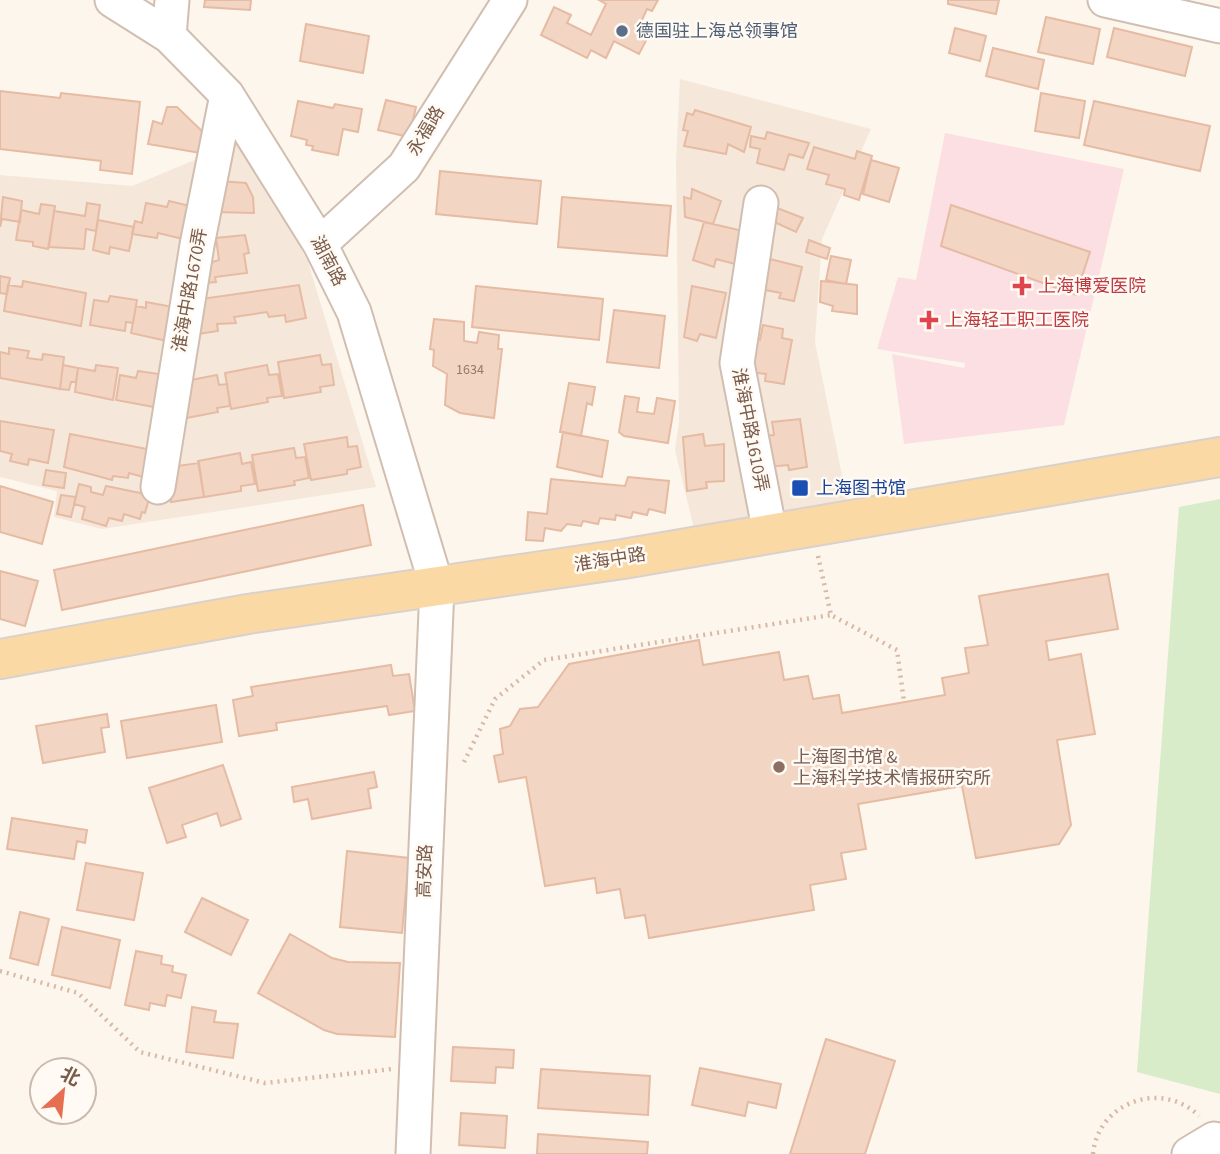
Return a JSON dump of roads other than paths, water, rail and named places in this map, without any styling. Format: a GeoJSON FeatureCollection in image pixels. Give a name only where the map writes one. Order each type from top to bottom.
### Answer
{"type":"FeatureCollection","features":[{"type":"Feature","properties":{"kind":"main road","name":"淮海中路"},"geometry":{"type":"LineString","coordinates":[[0,659],[248,614],[437,587],[1220,457]]}},
{"type":"Feature","properties":{"kind":"street","name":"湖南路"},"geometry":{"type":"LineString","coordinates":[[112,0],[169,36],[227,95],[320,244],[354,312],[437,587]]}},
{"type":"Feature","properties":{"kind":"street"},"geometry":{"type":"LineString","coordinates":[[169,36],[172,0]]}},
{"type":"Feature","properties":{"kind":"street","name":"永福路"},"geometry":{"type":"LineString","coordinates":[[320,244],[404,167],[510,0]]}},
{"type":"Feature","properties":{"kind":"street"},"geometry":{"type":"LineString","coordinates":[[1105,0],[1220,26]]}},
{"type":"Feature","properties":{"kind":"street","name":"淮海中路1670弄"},"geometry":{"type":"LineString","coordinates":[[158,487],[197,245],[227,95]]}},
{"type":"Feature","properties":{"kind":"street","name":"淮海中路1610弄"},"geometry":{"type":"LineString","coordinates":[[761,203],[737,363],[770,533]]}},
{"type":"Feature","properties":{"kind":"street","name":"高安路"},"geometry":{"type":"LineString","coordinates":[[413,1154],[437,587]]}},
{"type":"Feature","properties":{"kind":"place","name":"德国驻上海总领事馆"},"geometry":{"type":"Point","coordinates":[622,31]}},
{"type":"Feature","properties":{"kind":"place","name":"上海博爱医院"},"geometry":{"type":"Point","coordinates":[1022,286]}},
{"type":"Feature","properties":{"kind":"place","name":"上海轻工职工医院"},"geometry":{"type":"Point","coordinates":[929,320]}},
{"type":"Feature","properties":{"kind":"place","name":"上海图书馆"},"geometry":{"type":"Point","coordinates":[800,488]}},
{"type":"Feature","properties":{"kind":"place","name":"上海图书馆 & 上海科学技术情报研究所"},"geometry":{"type":"Point","coordinates":[779,767]}}]}
